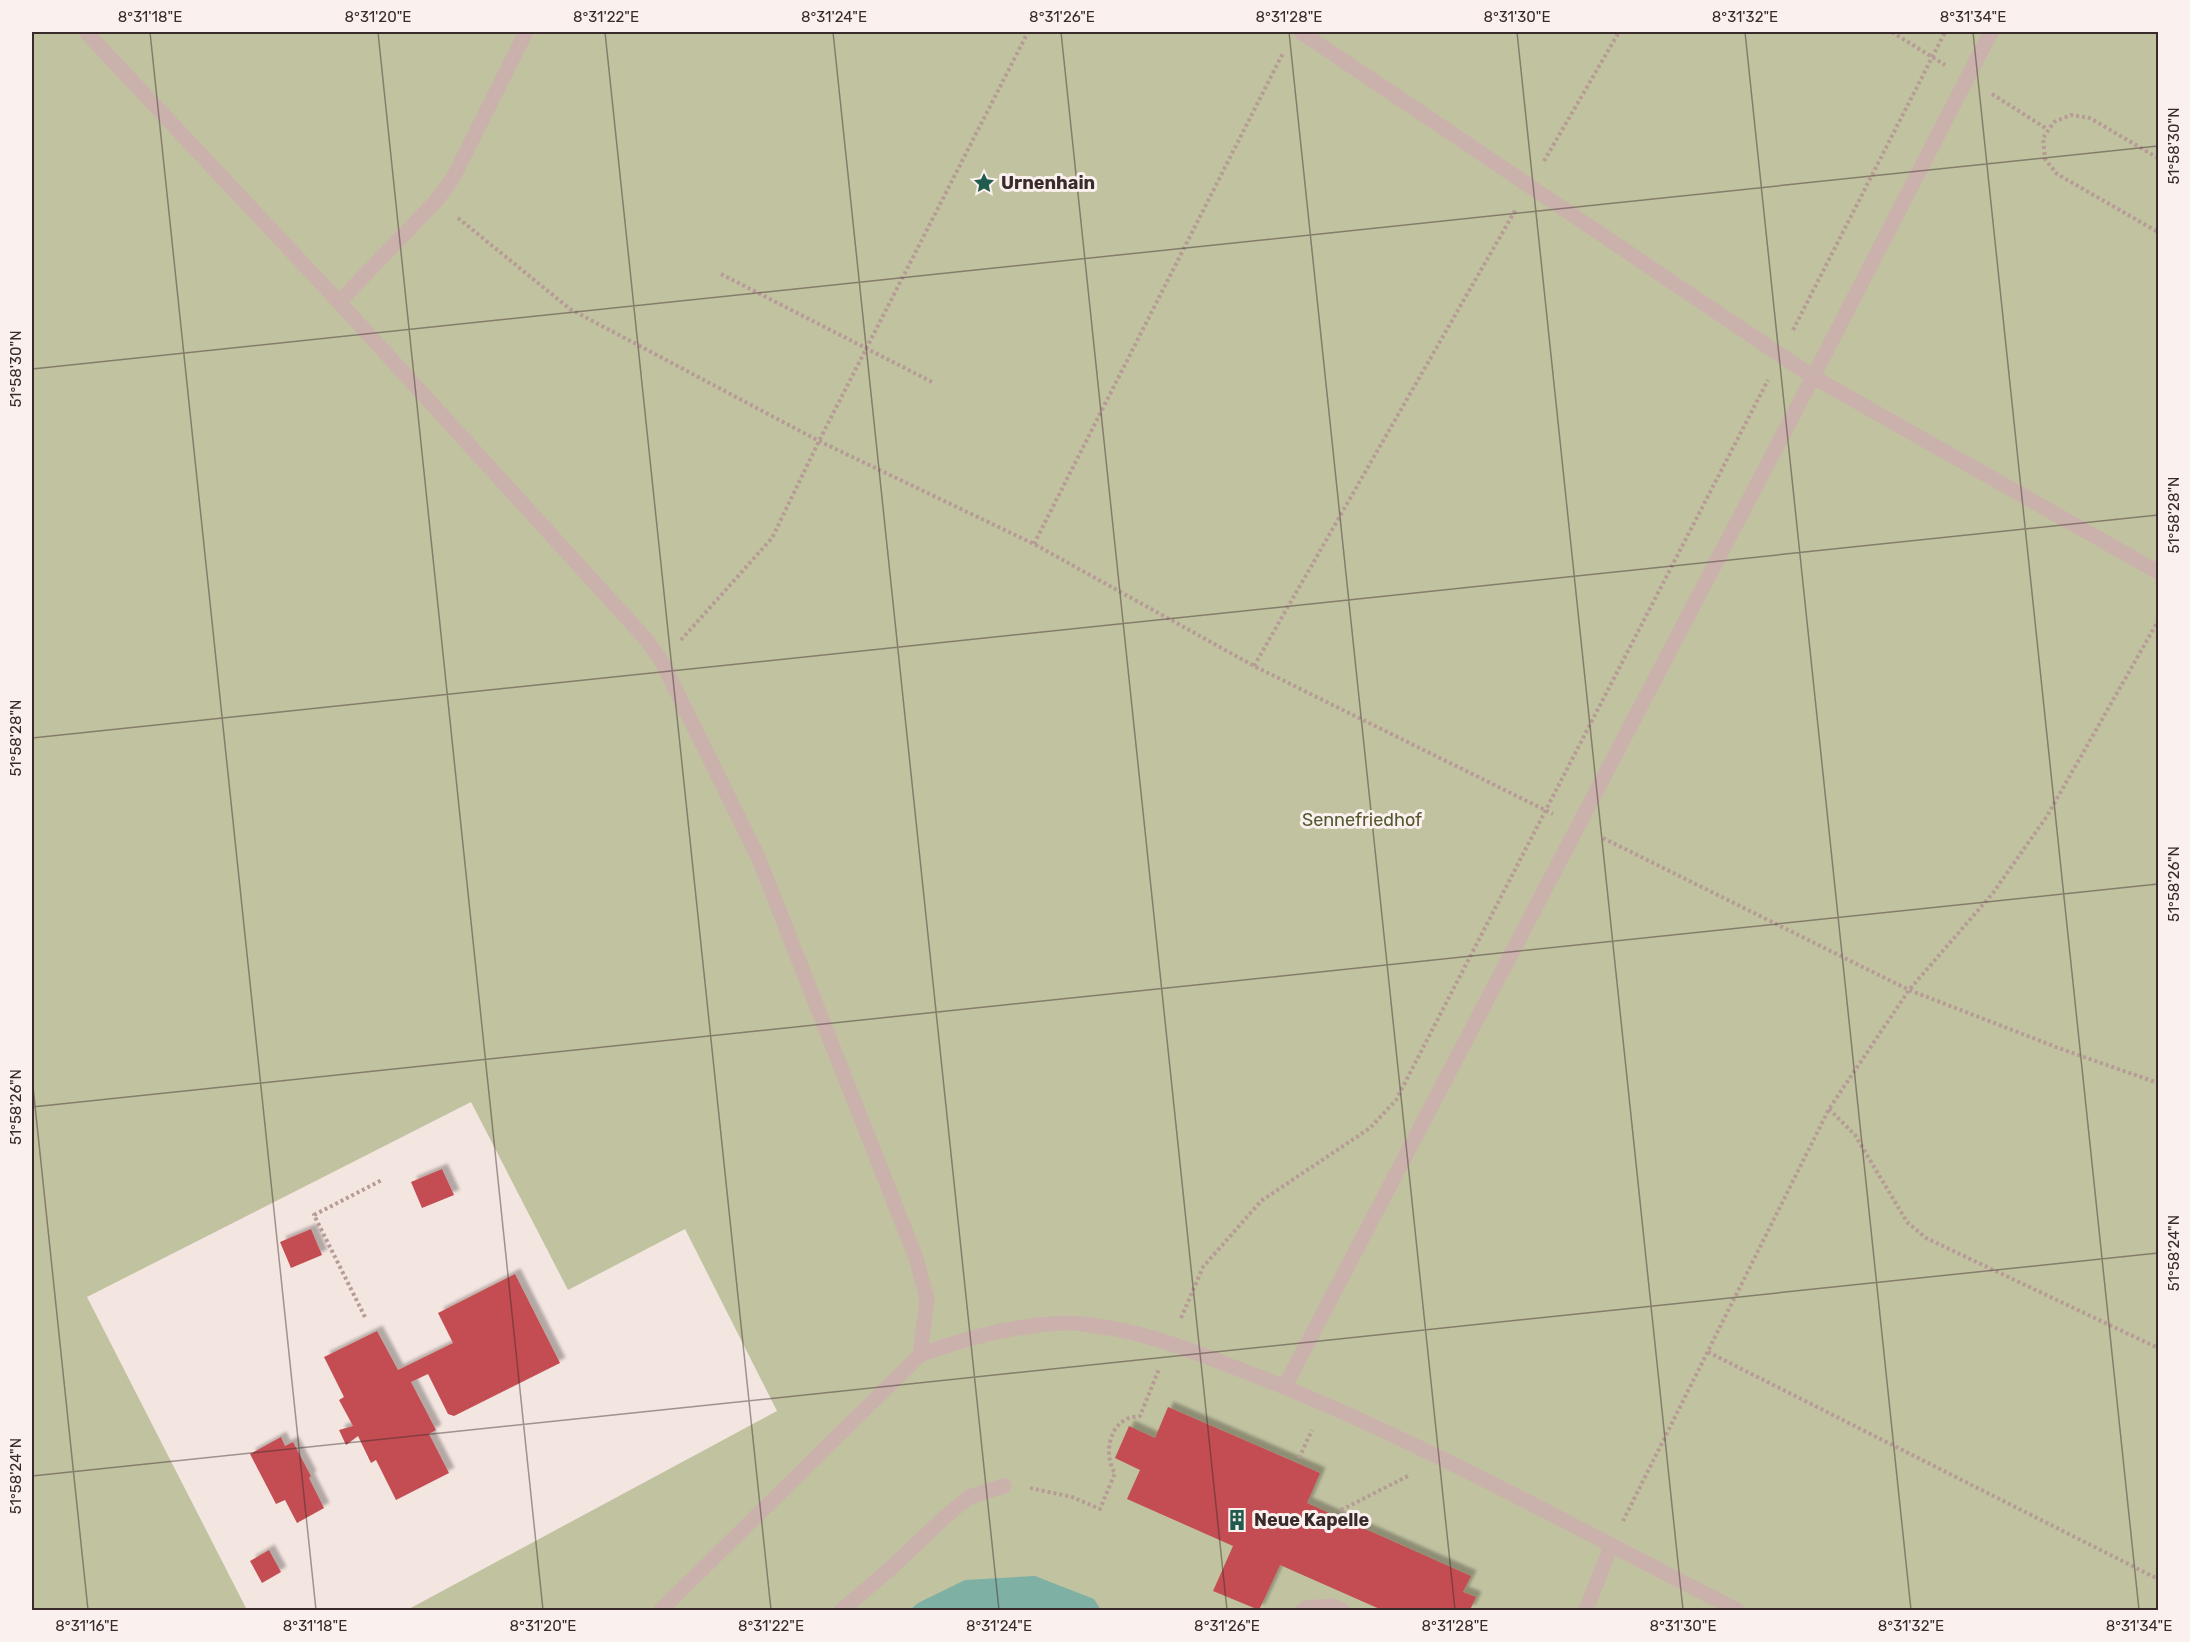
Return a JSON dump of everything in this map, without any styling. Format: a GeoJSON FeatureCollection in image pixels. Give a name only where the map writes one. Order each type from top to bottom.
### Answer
{"type":"FeatureCollection","features":[{"type":"Feature","properties":{"kind":"lane"},"geometry":{"type":"LineString","coordinates":[[86,32],[339,302],[645,638],[662,662],[758,857],[916,1258],[927,1299],[920,1355]]}},
{"type":"Feature","properties":{"kind":"lane"},"geometry":{"type":"LineString","coordinates":[[339,302],[436,201],[453,178],[526,32]]}},
{"type":"Feature","properties":{"kind":"lane"},"geometry":{"type":"LineString","coordinates":[[1300,32],[1813,377],[2158,572]]}},
{"type":"Feature","properties":{"kind":"lane"},"geometry":{"type":"LineString","coordinates":[[1285,1386],[1991,32]]}},
{"type":"Feature","properties":{"kind":"lane"},"geometry":{"type":"LineString","coordinates":[[661,1611],[920,1355],[961,1340],[1016,1329],[1071,1323],[1124,1330],[1170,1342],[1285,1386],[1441,1459],[1737,1611]]}},
{"type":"Feature","properties":{"kind":"lane"},"geometry":{"type":"LineString","coordinates":[[842,1611],[969,1497],[1004,1486]]}},
{"type":"Feature","properties":{"kind":"lane"},"geometry":{"type":"LineString","coordinates":[[1586,1611],[1611,1546]]}},
{"type":"Feature","properties":{"kind":"lane"},"geometry":{"type":"LineString","coordinates":[[1303,1611],[1306,1608],[1332,1606],[1342,1611]]}},
{"type":"Feature","properties":{"kind":"path"},"geometry":{"type":"LineString","coordinates":[[662,662],[772,538],[866,348],[1028,32]]}},
{"type":"Feature","properties":{"kind":"path"},"geometry":{"type":"LineString","coordinates":[[1254,666],[1618,32]]}},
{"type":"Feature","properties":{"kind":"path"},"geometry":{"type":"LineString","coordinates":[[1004,1486],[1034,1488],[1072,1497],[1100,1509],[1115,1473],[1110,1465],[1108,1454],[1111,1440],[1118,1425],[1127,1419],[1140,1416],[1203,1267],[1262,1201],[1370,1128],[1396,1100],[1946,32]]}},
{"type":"Feature","properties":{"kind":"path"},"geometry":{"type":"LineString","coordinates":[[1034,544],[1283,53]]}},
{"type":"Feature","properties":{"kind":"path"},"geometry":{"type":"LineString","coordinates":[[2158,158],[2081,115],[2062,117],[2054,122],[2043,138],[2045,159],[2057,174],[2158,232]]}},
{"type":"Feature","properties":{"kind":"path"},"geometry":{"type":"LineString","coordinates":[[436,201],[570,309],[819,441],[1034,544],[1254,666],[1909,990],[2056,1047],[2158,1083]]}},
{"type":"Feature","properties":{"kind":"path"},"geometry":{"type":"LineString","coordinates":[[721,274],[933,382]]}},
{"type":"Feature","properties":{"kind":"path"},"geometry":{"type":"LineString","coordinates":[[1611,1546],[1829,1109],[1909,990],[1993,893],[2047,816],[2158,621]]}},
{"type":"Feature","properties":{"kind":"path"},"geometry":{"type":"LineString","coordinates":[[1829,1109],[1855,1135],[1907,1222],[1926,1238],[2158,1348]]}},
{"type":"Feature","properties":{"kind":"path"},"geometry":{"type":"LineString","coordinates":[[365,1317],[314,1215],[382,1180]]}},
{"type":"Feature","properties":{"kind":"path"},"geometry":{"type":"LineString","coordinates":[[1708,1352],[2158,1579]]}},
{"type":"Feature","properties":{"kind":"path"},"geometry":{"type":"LineString","coordinates":[[1341,1510],[1441,1459]]}},
{"type":"Feature","properties":{"kind":"green space","name":"Sennefriedhof"},"geometry":{"type":"Polygon","coordinates":[[[32,32],[2158,32],[2158,1610],[407,1610],[777,1411],[685,1229],[568,1290],[471,1102],[87,1297],[247,1610],[32,1610],[32,32]]]}},
{"type":"Feature","properties":{"kind":"water"},"geometry":{"type":"Polygon","coordinates":[[[1035,1576],[1094,1599],[1101,1610],[910,1610],[918,1603],[965,1580],[1035,1576]]]}},
{"type":"Feature","properties":{"kind":"building"},"geometry":{"type":"Polygon","coordinates":[[[442,1169],[454,1195],[422,1208],[411,1182],[442,1169]]]}},
{"type":"Feature","properties":{"kind":"building"},"geometry":{"type":"Polygon","coordinates":[[[311,1229],[322,1255],[291,1268],[280,1242],[311,1229]]]}},
{"type":"Feature","properties":{"kind":"building"},"geometry":{"type":"Polygon","coordinates":[[[515,1274],[560,1363],[454,1416],[448,1414],[428,1374],[411,1382],[436,1430],[429,1434],[449,1473],[396,1500],[376,1460],[371,1463],[358,1436],[346,1445],[339,1430],[353,1426],[339,1400],[344,1397],[324,1357],[377,1331],[398,1370],[453,1343],[438,1313],[515,1274]]]}},
{"type":"Feature","properties":{"kind":"building","name":"Neue Kapelle"},"geometry":{"type":"Polygon","coordinates":[[[1168,1407],[1320,1473],[1307,1503],[1471,1576],[1463,1592],[1476,1597],[1470,1610],[1382,1610],[1280,1565],[1259,1610],[1213,1591],[1233,1546],[1127,1499],[1140,1470],[1115,1458],[1129,1426],[1155,1438],[1168,1407]]]}},
{"type":"Feature","properties":{"kind":"building"},"geometry":{"type":"Polygon","coordinates":[[[281,1437],[285,1446],[293,1442],[311,1476],[309,1478],[324,1508],[297,1523],[285,1500],[276,1504],[250,1454],[281,1437]]]}},
{"type":"Feature","properties":{"kind":"building"},"geometry":{"type":"Polygon","coordinates":[[[269,1550],[281,1572],[262,1583],[250,1561],[269,1550]]]}},
{"type":"Feature","properties":{"kind":"place","name":"Urnenhain"},"geometry":{"type":"Point","coordinates":[984,183]}},
{"type":"Feature","properties":{"kind":"place","name":"Neue Kapelle"},"geometry":{"type":"Point","coordinates":[1237,1520]}}]}
